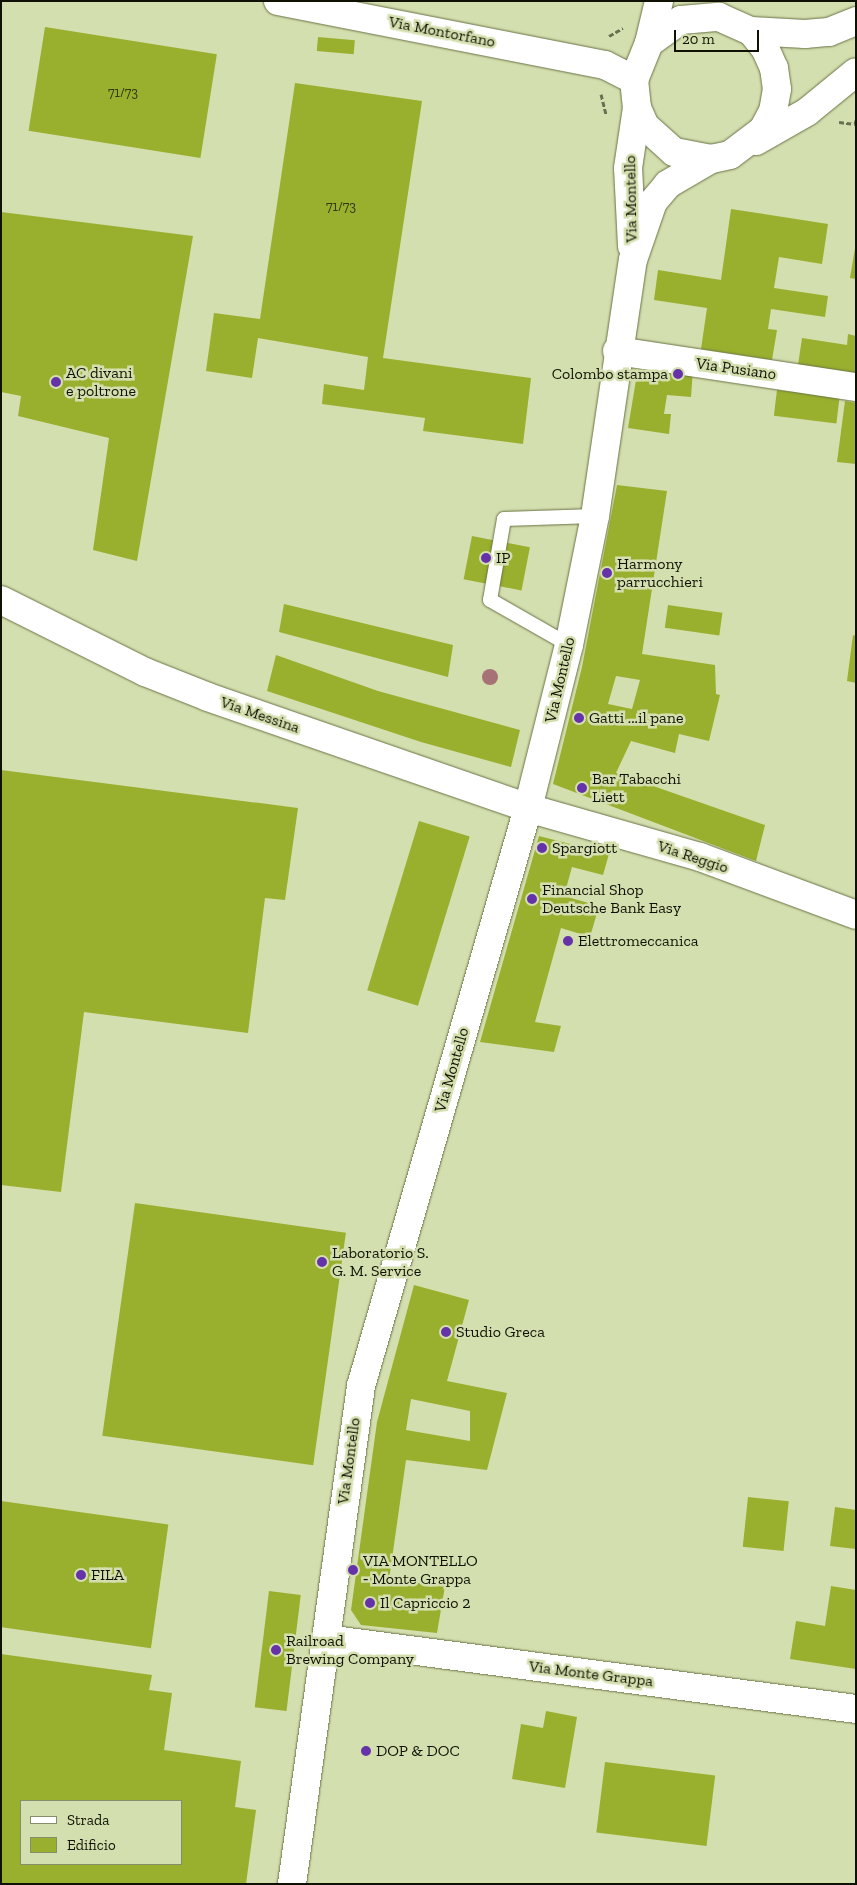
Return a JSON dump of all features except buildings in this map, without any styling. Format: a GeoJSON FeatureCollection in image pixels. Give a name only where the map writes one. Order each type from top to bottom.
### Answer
{"type":"FeatureCollection","features":[{"type":"Feature","properties":{"kind":"street","name":"Via Montorfano"},"geometry":{"type":"LineString","coordinates":[[278,1],[605,65],[641,60]]}},
{"type":"Feature","properties":{"kind":"street"},"geometry":{"type":"LineString","coordinates":[[659,1],[641,60],[637,108],[658,141],[692,158],[711,159],[748,146],[807,112],[856,72]]}},
{"type":"Feature","properties":{"kind":"street"},"geometry":{"type":"LineString","coordinates":[[641,60],[681,20],[715,9],[751,32],[765,48],[774,68],[777,89],[773,110],[763,130],[748,146]]}},
{"type":"Feature","properties":{"kind":"street"},"geometry":{"type":"LineString","coordinates":[[751,32],[781,36],[813,33],[856,21]]}},
{"type":"Feature","properties":{"kind":"street","name":"Via Montello"},"geometry":{"type":"LineString","coordinates":[[633,260],[628,168],[637,108]]}},
{"type":"Feature","properties":{"kind":"street","name":"Via Montello"},"geometry":{"type":"LineString","coordinates":[[292,1884],[361,1386],[528,808],[569,644],[595,516],[617,351],[633,260],[654,202],[668,184],[711,159]]}},
{"type":"Feature","properties":{"kind":"street","name":"Via Pusiano"},"geometry":{"type":"LineString","coordinates":[[617,351],[856,387]]}},
{"type":"Feature","properties":{"kind":"street","name":"Via Messina"},"geometry":{"type":"LineString","coordinates":[[1,600],[145,672],[199,693],[528,808]]}},
{"type":"Feature","properties":{"kind":"street","name":"Via Reggio"},"geometry":{"type":"LineString","coordinates":[[528,808],[700,857],[856,914]]}},
{"type":"Feature","properties":{"kind":"street","name":"Via Monte Grappa"},"geometry":{"type":"LineString","coordinates":[[326,1639],[856,1709]]}},
{"type":"Feature","properties":{"kind":"lane"},"geometry":{"type":"LineString","coordinates":[[569,644],[490,600],[504,519],[595,516]]}},
{"type":"Feature","properties":{"kind":"place","name":"Colombo stampa"},"geometry":{"type":"Point","coordinates":[678,374]}},
{"type":"Feature","properties":{"kind":"place","name":"AC divani e poltrone"},"geometry":{"type":"Point","coordinates":[56,382]}},
{"type":"Feature","properties":{"kind":"place","name":"IP"},"geometry":{"type":"Point","coordinates":[486,558]}},
{"type":"Feature","properties":{"kind":"place","name":"Harmony parrucchieri"},"geometry":{"type":"Point","coordinates":[607,573]}},
{"type":"Feature","properties":{"kind":"place","name":"Gatti ...il pane"},"geometry":{"type":"Point","coordinates":[579,718]}},
{"type":"Feature","properties":{"kind":"place","name":"Bar Tabacchi Liett"},"geometry":{"type":"Point","coordinates":[582,788]}},
{"type":"Feature","properties":{"kind":"place","name":"Spargiott"},"geometry":{"type":"Point","coordinates":[542,848]}},
{"type":"Feature","properties":{"kind":"place","name":"Financial Shop Deutsche Bank Easy"},"geometry":{"type":"Point","coordinates":[532,899]}},
{"type":"Feature","properties":{"kind":"place","name":"Elettromeccanica"},"geometry":{"type":"Point","coordinates":[568,941]}},
{"type":"Feature","properties":{"kind":"place","name":"Laboratorio S. G. M. Service"},"geometry":{"type":"Point","coordinates":[322,1262]}},
{"type":"Feature","properties":{"kind":"place","name":"Studio Greca"},"geometry":{"type":"Point","coordinates":[446,1332]}},
{"type":"Feature","properties":{"kind":"place","name":"VIA MONTELLO ‐ Monte Grappa"},"geometry":{"type":"Point","coordinates":[353,1570]}},
{"type":"Feature","properties":{"kind":"place","name":"FILA"},"geometry":{"type":"Point","coordinates":[81,1575]}},
{"type":"Feature","properties":{"kind":"place","name":"Il Capriccio 2"},"geometry":{"type":"Point","coordinates":[370,1603]}},
{"type":"Feature","properties":{"kind":"place","name":"Railroad Brewing Company"},"geometry":{"type":"Point","coordinates":[276,1650]}},
{"type":"Feature","properties":{"kind":"place","name":"DOP & DOC"},"geometry":{"type":"Point","coordinates":[366,1751]}}]}
